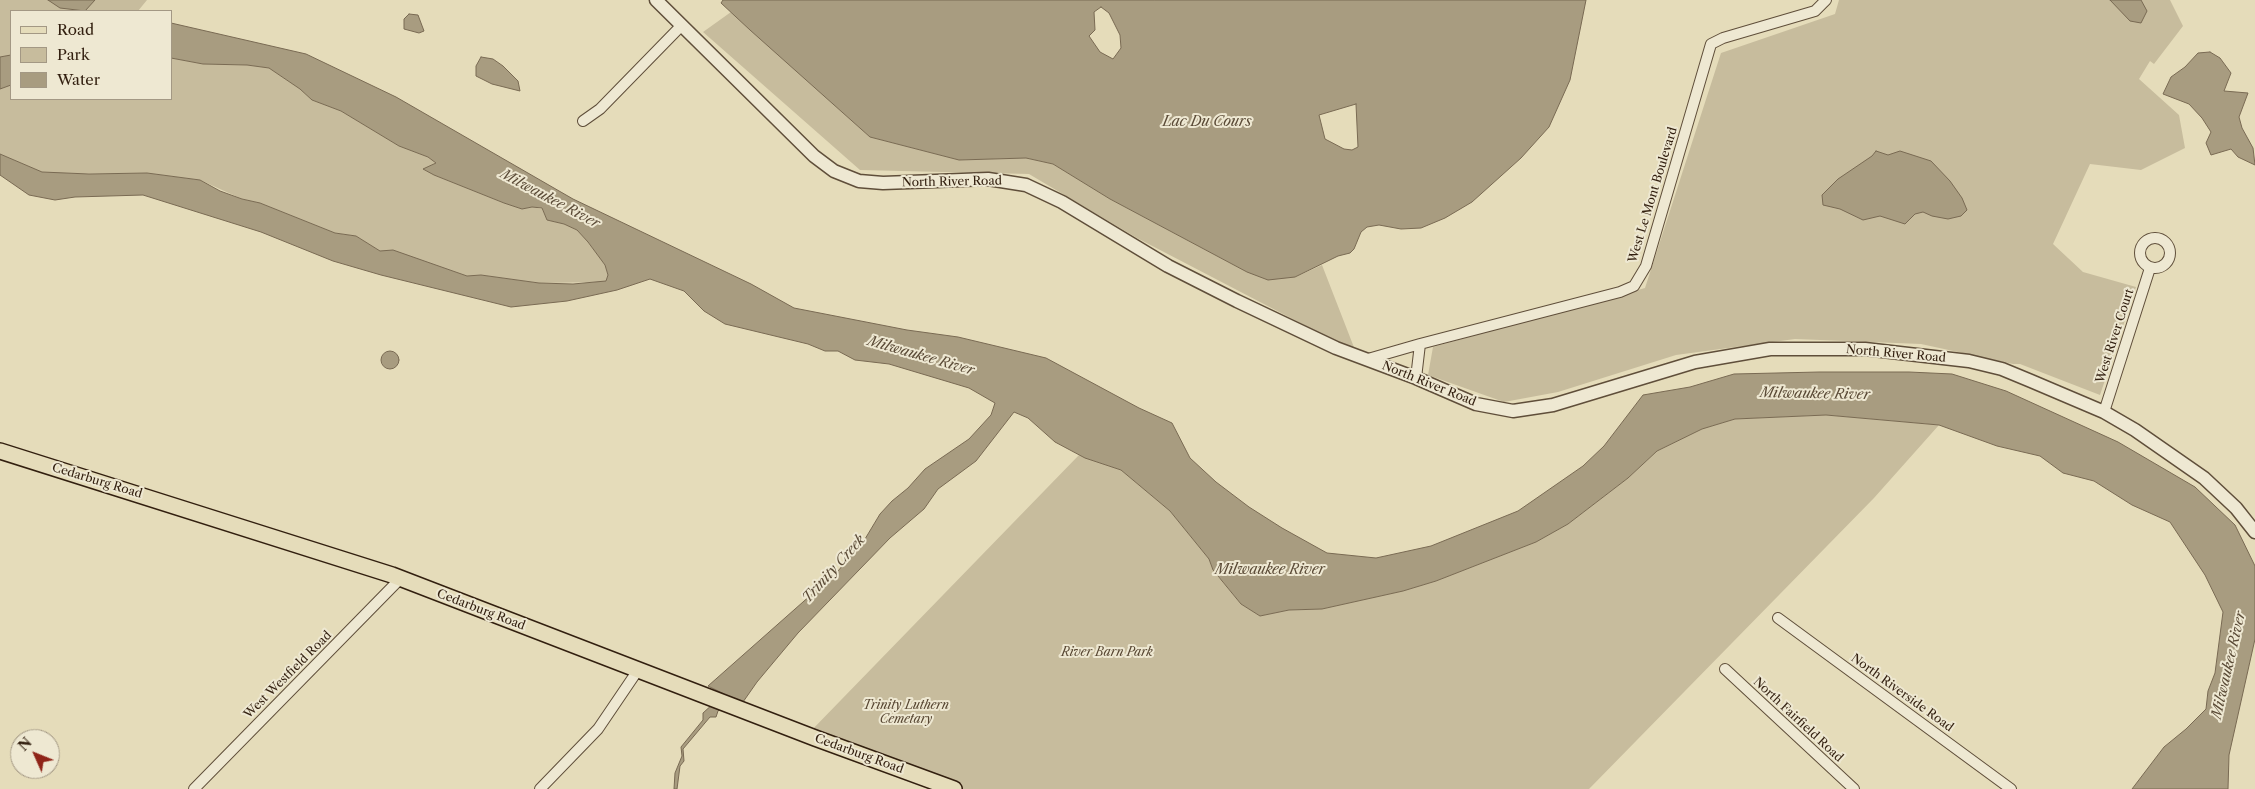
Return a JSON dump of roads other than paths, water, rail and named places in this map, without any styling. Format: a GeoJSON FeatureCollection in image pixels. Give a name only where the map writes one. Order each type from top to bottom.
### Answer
{"type":"FeatureCollection","features":[{"type":"Feature","properties":{"kind":"main road","name":"Cedarburg Road"},"geometry":{"type":"LineString","coordinates":[[0,451],[308,547],[400,579],[954,789]]}},
{"type":"Feature","properties":{"kind":"street","name":"North River Road"},"geometry":{"type":"LineString","coordinates":[[656,0],[814,156],[834,171],[859,181],[883,183],[988,180],[1026,185],[1062,202],[1144,252],[1303,333],[1476,404],[1513,411],[1553,404],[1695,362],[1770,349],[1865,349],[1969,361],[2002,369],[2104,412],[2135,430],[2204,478],[2236,508],[2255,532]]}},
{"type":"Feature","properties":{"kind":"street","name":"West Le Mont Boulevard"},"geometry":{"type":"LineString","coordinates":[[1368,359],[1620,292],[1634,286],[1646,266],[1711,44],[1723,38],[1815,11],[1826,0]]}},
{"type":"Feature","properties":{"kind":"street"},"geometry":{"type":"LineString","coordinates":[[583,121],[600,110],[682,25]]}},
{"type":"Feature","properties":{"kind":"street","name":"West River Court"},"geometry":{"type":"LineString","coordinates":[[2104,412],[2150,268]]}},
{"type":"Feature","properties":{"kind":"street"},"geometry":{"type":"LineString","coordinates":[[1416,378],[1420,344]]}},
{"type":"Feature","properties":{"kind":"street","name":"West Westfield Road"},"geometry":{"type":"LineString","coordinates":[[194,789],[400,579]]}},
{"type":"Feature","properties":{"kind":"street","name":"North Riverside Road"},"geometry":{"type":"LineString","coordinates":[[1778,618],[2011,789]]}},
{"type":"Feature","properties":{"kind":"street","name":"North Fairfield Road"},"geometry":{"type":"LineString","coordinates":[[1725,669],[1854,789]]}},
{"type":"Feature","properties":{"kind":"street"},"geometry":{"type":"LineString","coordinates":[[540,789],[598,729],[638,670]]}},
{"type":"Feature","properties":{"kind":"water"},"geometry":{"type":"Polygon","coordinates":[[[48,0],[95,0],[86,10],[60,8],[48,0]]]}},
{"type":"Feature","properties":{"kind":"water","name":"Lac Du Cours"},"geometry":{"type":"Polygon","coordinates":[[[723,0],[1586,0],[1570,80],[1549,127],[1521,158],[1472,202],[1445,218],[1421,228],[1401,229],[1379,225],[1367,227],[1361,232],[1354,249],[1350,253],[1338,256],[1295,277],[1268,280],[1247,272],[1110,199],[1053,164],[1026,158],[959,160],[870,137],[721,3],[723,0]],[[1101,7],[1094,12],[1095,30],[1089,36],[1100,52],[1113,59],[1121,48],[1120,35],[1109,13],[1101,7]],[[1356,104],[1319,115],[1325,139],[1344,149],[1352,150],[1358,147],[1356,104]]]}},
{"type":"Feature","properties":{"kind":"water"},"geometry":{"type":"Polygon","coordinates":[[[2110,0],[2141,0],[2147,11],[2141,23],[2130,21],[2110,0]]]}},
{"type":"Feature","properties":{"kind":"water"},"geometry":{"type":"Polygon","coordinates":[[[409,14],[418,15],[424,31],[419,33],[404,29],[404,19],[409,14]]]}},
{"type":"Feature","properties":{"kind":"water","name":"Milwaukee River"},"geometry":{"type":"Polygon","coordinates":[[[172,23],[306,54],[396,97],[573,199],[751,284],[794,308],[907,330],[958,337],[1046,358],[1139,408],[1172,423],[1190,458],[1216,482],[1249,507],[1327,553],[1376,558],[1431,546],[1518,511],[1583,466],[1604,446],[1643,395],[1690,387],[1734,374],[1819,372],[1952,374],[2006,391],[2118,442],[2195,487],[2235,525],[2255,566],[2255,639],[2229,755],[2228,789],[2132,789],[2164,747],[2206,709],[2208,691],[2215,673],[2223,612],[2205,575],[2170,522],[2132,505],[2094,481],[2063,473],[2040,456],[1997,446],[1939,425],[1826,415],[1735,419],[1702,429],[1657,451],[1628,478],[1568,524],[1536,542],[1436,581],[1403,591],[1322,609],[1289,610],[1260,616],[1241,604],[1213,570],[1209,559],[1170,511],[1121,470],[1085,458],[1055,442],[1028,418],[1014,412],[976,461],[938,489],[924,509],[890,538],[798,633],[757,682],[743,702],[731,697],[718,711],[716,717],[710,717],[683,749],[684,761],[680,766],[677,789],[674,789],[675,773],[682,756],[681,747],[703,720],[703,713],[724,694],[708,686],[838,571],[865,539],[880,514],[892,501],[908,488],[925,469],[969,439],[991,415],[995,403],[969,388],[889,364],[855,360],[838,351],[825,351],[808,344],[725,324],[704,311],[684,291],[650,279],[617,290],[567,301],[511,307],[381,275],[333,261],[261,232],[143,195],[75,197],[55,200],[29,195],[0,175],[0,154],[42,172],[89,174],[147,173],[200,180],[220,191],[260,203],[335,233],[356,236],[380,251],[393,250],[467,276],[481,275],[539,283],[573,284],[606,281],[608,275],[605,265],[588,242],[577,230],[564,224],[547,220],[542,208],[522,209],[434,175],[423,169],[436,163],[428,157],[399,146],[341,111],[312,100],[300,89],[269,68],[247,65],[203,64],[172,58],[172,23]]]}},
{"type":"Feature","properties":{"kind":"water"},"geometry":{"type":"Polygon","coordinates":[[[2210,52],[2220,58],[2231,73],[2224,91],[2248,93],[2239,117],[2242,128],[2253,148],[2255,165],[2238,157],[2231,149],[2211,155],[2206,143],[2211,132],[2202,118],[2189,104],[2163,94],[2171,77],[2185,67],[2198,53],[2210,52]]]}},
{"type":"Feature","properties":{"kind":"water"},"geometry":{"type":"Polygon","coordinates":[[[10,55],[10,85],[0,89],[0,57],[10,55]]]}},
{"type":"Feature","properties":{"kind":"water"},"geometry":{"type":"Polygon","coordinates":[[[481,57],[493,59],[503,66],[518,81],[520,91],[492,84],[476,76],[476,66],[481,57]]]}},
{"type":"Feature","properties":{"kind":"water"},"geometry":{"type":"Polygon","coordinates":[[[1876,151],[1888,155],[1900,151],[1931,161],[1950,181],[1962,198],[1967,210],[1961,216],[1948,219],[1923,212],[1915,214],[1905,224],[1880,216],[1863,220],[1840,209],[1823,205],[1822,195],[1838,179],[1872,156],[1876,151]]]}},
{"type":"Feature","properties":{"kind":"water"},"geometry":{"type":"Polygon","coordinates":[[[390,351],[396,354],[399,360],[396,366],[390,369],[384,366],[381,360],[384,354],[390,351]]]}},
{"type":"Feature","properties":{"kind":"water label","name":"Trinity Creek"},"geometry":{"type":"Point","coordinates":[834,569]}},
{"type":"Feature","properties":{"kind":"park label","name":"River Barn Park"},"geometry":{"type":"Point","coordinates":[1107,653]}},
{"type":"Feature","properties":{"kind":"park label","name":"Trinity Luthern Cemetary"},"geometry":{"type":"Point","coordinates":[906,713]}}]}
